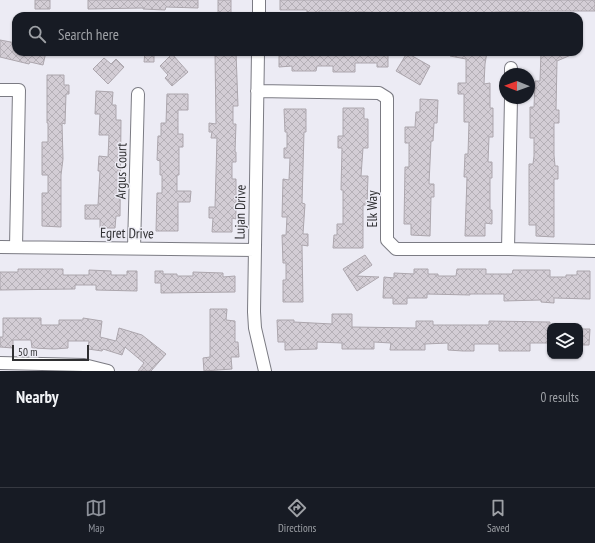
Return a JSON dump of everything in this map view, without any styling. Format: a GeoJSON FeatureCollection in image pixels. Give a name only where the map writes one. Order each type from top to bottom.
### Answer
{"type":"FeatureCollection","features":[{"type":"Feature","properties":{"kind":"street"},"geometry":{"type":"LineString","coordinates":[[259,0],[259,12]]}},
{"type":"Feature","properties":{"kind":"street","name":"Lujan Drive"},"geometry":{"type":"LineString","coordinates":[[258,56],[254,312],[255,328],[265,371]]}},
{"type":"Feature","properties":{"kind":"street"},"geometry":{"type":"LineString","coordinates":[[0,90],[19,90],[16,247]]}},
{"type":"Feature","properties":{"kind":"street","name":"Elk Way"},"geometry":{"type":"LineString","coordinates":[[257,91],[379,93],[387,98],[387,240],[396,249],[595,251]]}},
{"type":"Feature","properties":{"kind":"street","name":"Argus Court"},"geometry":{"type":"LineString","coordinates":[[134,248],[138,94]]}},
{"type":"Feature","properties":{"kind":"street"},"geometry":{"type":"LineString","coordinates":[[508,249],[511,104]]}},
{"type":"Feature","properties":{"kind":"street","name":"Egret Drive"},"geometry":{"type":"LineString","coordinates":[[0,247],[255,250]]}},
{"type":"Feature","properties":{"kind":"street"},"geometry":{"type":"LineString","coordinates":[[0,363],[84,365],[108,371]]}},
{"type":"Feature","properties":{"kind":"building"},"geometry":{"type":"Polygon","coordinates":[[[35,0],[50,0],[50,9],[35,9],[35,0]]]}},
{"type":"Feature","properties":{"kind":"building"},"geometry":{"type":"Polygon","coordinates":[[[88,0],[198,0],[198,8],[166,7],[165,10],[143,8],[88,9],[88,0]]]}},
{"type":"Feature","properties":{"kind":"building"},"geometry":{"type":"Polygon","coordinates":[[[218,0],[231,0],[231,12],[218,12],[218,0]]]}},
{"type":"Feature","properties":{"kind":"building"},"geometry":{"type":"Polygon","coordinates":[[[280,0],[595,0],[595,11],[307,12],[307,10],[280,10],[280,0]]]}},
{"type":"Feature","properties":{"kind":"building"},"geometry":{"type":"Polygon","coordinates":[[[0,40],[12,42],[12,56],[45,56],[43,65],[30,62],[29,64],[0,57],[0,40]]]}},
{"type":"Feature","properties":{"kind":"building"},"geometry":{"type":"Polygon","coordinates":[[[145,56],[154,56],[154,62],[144,62],[145,56]]]}},
{"type":"Feature","properties":{"kind":"building"},"geometry":{"type":"Polygon","coordinates":[[[170,56],[174,56],[188,72],[172,86],[165,78],[168,75],[160,66],[170,56]]]}},
{"type":"Feature","properties":{"kind":"building"},"geometry":{"type":"Polygon","coordinates":[[[215,56],[236,56],[238,106],[233,106],[233,124],[236,124],[236,162],[232,162],[232,179],[236,179],[236,219],[232,218],[232,232],[212,232],[213,218],[209,218],[209,207],[215,207],[217,138],[211,138],[212,132],[209,132],[209,123],[216,124],[215,56]]]}},
{"type":"Feature","properties":{"kind":"building"},"geometry":{"type":"Polygon","coordinates":[[[279,56],[388,56],[388,67],[377,67],[377,63],[355,63],[355,72],[333,72],[333,66],[317,66],[316,71],[292,71],[292,66],[279,67],[279,56]]]}},
{"type":"Feature","properties":{"kind":"building"},"geometry":{"type":"Polygon","coordinates":[[[405,56],[412,56],[430,66],[420,85],[396,71],[405,56]]]}},
{"type":"Feature","properties":{"kind":"building"},"geometry":{"type":"Polygon","coordinates":[[[450,56],[486,56],[484,84],[490,83],[490,108],[493,108],[493,137],[489,137],[488,162],[492,162],[492,178],[490,178],[490,210],[492,210],[492,224],[485,223],[485,236],[465,236],[467,177],[464,177],[465,154],[468,154],[469,122],[464,122],[464,94],[458,94],[458,83],[466,83],[466,59],[450,56]]]}},
{"type":"Feature","properties":{"kind":"building"},"geometry":{"type":"Polygon","coordinates":[[[541,56],[569,56],[557,61],[556,110],[559,110],[559,123],[554,123],[554,155],[555,166],[558,166],[558,179],[554,179],[554,237],[536,236],[536,225],[529,225],[529,164],[533,164],[534,156],[534,138],[530,138],[530,107],[534,107],[535,104],[535,81],[540,81],[541,56]]]}},
{"type":"Feature","properties":{"kind":"building"},"geometry":{"type":"Polygon","coordinates":[[[104,58],[111,64],[116,59],[124,67],[108,84],[93,69],[104,58]]]}},
{"type":"Feature","properties":{"kind":"building"},"geometry":{"type":"Polygon","coordinates":[[[47,75],[64,75],[64,85],[69,85],[69,94],[66,94],[65,124],[62,123],[63,159],[61,175],[61,227],[42,226],[42,193],[48,193],[48,175],[42,175],[42,142],[48,142],[47,75]]]}},
{"type":"Feature","properties":{"kind":"building"},"geometry":{"type":"Polygon","coordinates":[[[96,91],[113,92],[112,105],[116,105],[116,120],[121,120],[120,216],[116,216],[115,228],[100,228],[100,219],[85,219],[85,205],[98,205],[100,171],[98,171],[99,156],[108,157],[109,135],[99,135],[100,114],[95,114],[96,91]]]}},
{"type":"Feature","properties":{"kind":"building"},"geometry":{"type":"Polygon","coordinates":[[[167,94],[188,94],[188,110],[178,110],[178,134],[183,134],[183,147],[179,147],[179,175],[177,175],[177,191],[191,191],[190,202],[178,202],[178,231],[156,231],[157,193],[162,193],[160,161],[157,160],[158,136],[161,136],[161,123],[166,123],[167,94]]]}},
{"type":"Feature","properties":{"kind":"building"},"geometry":{"type":"Polygon","coordinates":[[[420,99],[438,100],[437,123],[434,123],[433,141],[431,141],[429,184],[434,184],[434,197],[431,197],[430,236],[411,235],[411,224],[404,224],[405,167],[409,167],[409,143],[405,143],[405,127],[415,127],[416,112],[420,112],[420,99]]]}},
{"type":"Feature","properties":{"kind":"building"},"geometry":{"type":"Polygon","coordinates":[[[343,108],[364,108],[364,119],[368,119],[368,148],[363,148],[361,176],[368,176],[367,205],[363,205],[363,248],[333,248],[334,235],[337,235],[337,224],[343,224],[343,190],[341,190],[342,148],[338,148],[338,136],[343,136],[343,108]]]}},
{"type":"Feature","properties":{"kind":"building"},"geometry":{"type":"Polygon","coordinates":[[[284,109],[306,109],[302,203],[305,204],[303,234],[308,234],[308,246],[302,245],[303,302],[283,302],[283,280],[286,280],[286,263],[283,263],[282,235],[286,235],[287,217],[282,217],[283,179],[289,180],[290,158],[284,158],[284,148],[287,148],[287,132],[285,132],[284,109]]]}},
{"type":"Feature","properties":{"kind":"building"},"geometry":{"type":"Polygon","coordinates":[[[365,255],[372,265],[356,276],[379,277],[357,291],[343,269],[365,255]]]}},
{"type":"Feature","properties":{"kind":"building"},"geometry":{"type":"Polygon","coordinates":[[[18,269],[63,269],[63,275],[89,275],[89,270],[111,271],[111,275],[127,275],[127,271],[137,271],[137,291],[96,290],[96,285],[75,285],[75,289],[0,290],[0,272],[18,272],[18,269]]]}},
{"type":"Feature","properties":{"kind":"building"},"geometry":{"type":"Polygon","coordinates":[[[414,269],[428,269],[428,274],[438,274],[438,276],[456,276],[457,269],[486,269],[486,274],[512,274],[513,270],[550,270],[550,277],[566,277],[566,275],[577,275],[577,271],[590,271],[590,299],[554,298],[554,303],[541,302],[541,300],[504,301],[504,294],[427,294],[427,298],[407,298],[407,304],[393,304],[393,298],[383,298],[384,277],[394,278],[394,273],[414,274],[414,269]]]}},
{"type":"Feature","properties":{"kind":"building"},"geometry":{"type":"Polygon","coordinates":[[[155,271],[163,271],[163,274],[177,274],[177,276],[193,276],[193,272],[223,273],[223,277],[235,276],[235,292],[161,293],[161,283],[155,283],[155,271]]]}},
{"type":"Feature","properties":{"kind":"building"},"geometry":{"type":"Polygon","coordinates":[[[210,309],[227,309],[226,320],[235,321],[235,342],[238,342],[239,357],[231,357],[232,369],[204,371],[203,358],[210,357],[210,309]]]}},
{"type":"Feature","properties":{"kind":"building"},"geometry":{"type":"Polygon","coordinates":[[[332,314],[352,314],[352,327],[416,328],[416,321],[433,321],[433,325],[489,325],[489,321],[550,322],[547,323],[547,343],[530,343],[530,351],[499,351],[499,344],[474,344],[474,351],[448,350],[448,343],[425,344],[425,350],[390,350],[391,343],[374,342],[374,349],[342,349],[342,343],[317,342],[317,349],[285,350],[285,342],[278,342],[277,320],[294,320],[294,322],[332,324],[332,314]]]}},
{"type":"Feature","properties":{"kind":"building"},"geometry":{"type":"Polygon","coordinates":[[[3,318],[41,318],[41,325],[59,325],[59,320],[83,320],[83,318],[102,321],[100,337],[116,341],[119,328],[142,335],[166,354],[151,371],[138,371],[144,363],[125,347],[122,355],[103,349],[102,351],[88,349],[89,341],[68,341],[68,348],[54,349],[32,348],[31,340],[13,340],[13,348],[0,347],[0,337],[3,337],[3,318]]]}},
{"type":"Feature","properties":{"kind":"building"},"geometry":{"type":"Polygon","coordinates":[[[583,329],[590,329],[589,345],[583,345],[583,329]]]}}]}
